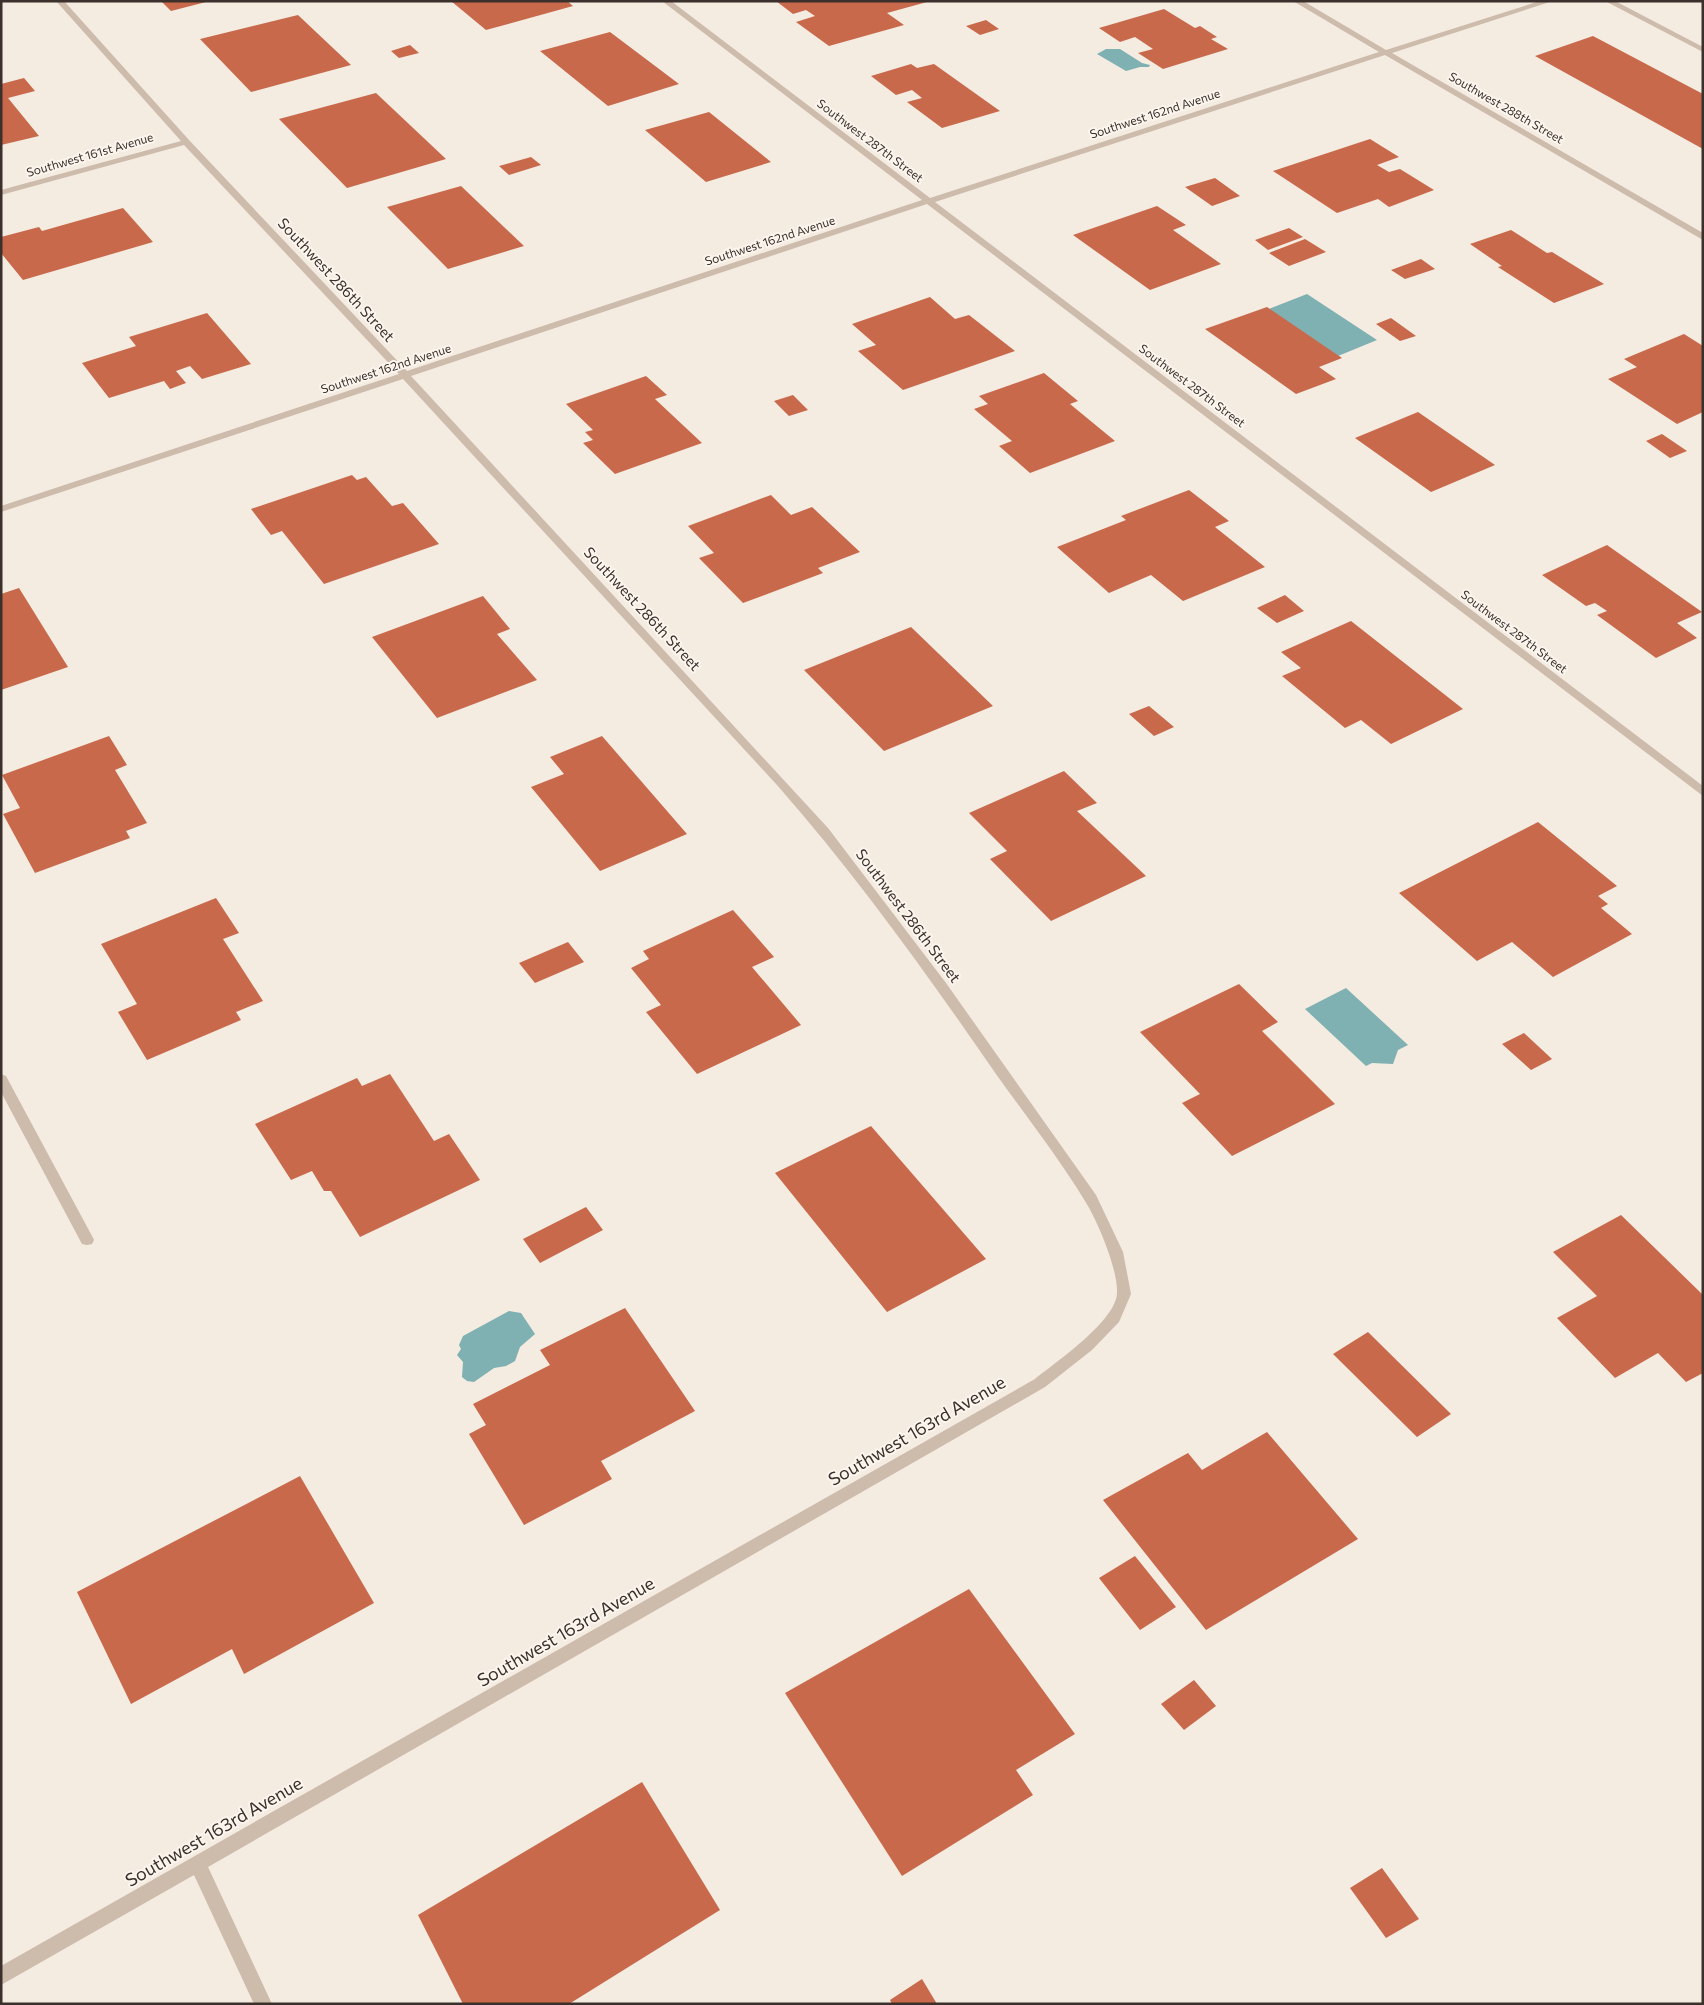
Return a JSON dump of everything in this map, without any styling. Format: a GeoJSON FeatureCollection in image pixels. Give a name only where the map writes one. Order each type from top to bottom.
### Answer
{"type":"FeatureCollection","features":[{"type":"Feature","properties":{"kind":"street","name":"Southwest 286th Street"},"geometry":{"type":"LineString","coordinates":[[60,1],[186,142],[406,376],[824,831],[942,986],[1091,1199],[1116,1252],[1124,1294]]}},
{"type":"Feature","properties":{"kind":"street","name":"Southwest 287th Street"},"geometry":{"type":"LineString","coordinates":[[666,1],[1703,792]]}},
{"type":"Feature","properties":{"kind":"street","name":"Southwest 288th Street"},"geometry":{"type":"LineString","coordinates":[[1297,1],[1703,237]]}},
{"type":"Feature","properties":{"kind":"street","name":"Southwest 162nd Avenue"},"geometry":{"type":"LineString","coordinates":[[1,509],[929,201],[1549,1]]}},
{"type":"Feature","properties":{"kind":"street"},"geometry":{"type":"LineString","coordinates":[[1609,1],[1703,50]]}},
{"type":"Feature","properties":{"kind":"street","name":"Southwest 161st Avenue"},"geometry":{"type":"LineString","coordinates":[[1,193],[186,142]]}},
{"type":"Feature","properties":{"kind":"street"},"geometry":{"type":"LineString","coordinates":[[1,1079],[87,1240]]}},
{"type":"Feature","properties":{"kind":"street","name":"Southwest 163rd Avenue"},"geometry":{"type":"LineString","coordinates":[[1,1976],[1040,1383],[1087,1346],[1114,1318],[1124,1294]]}},
{"type":"Feature","properties":{"kind":"street"},"geometry":{"type":"LineString","coordinates":[[198,1864],[263,2004]]}},
{"type":"Feature","properties":{"kind":"water"},"geometry":{"type":"Polygon","coordinates":[[[1106,49],[1120,49],[1142,63],[1150,65],[1149,67],[1140,67],[1126,71],[1097,54],[1106,49]]]}},
{"type":"Feature","properties":{"kind":"water"},"geometry":{"type":"Polygon","coordinates":[[[1307,294],[1377,340],[1338,356],[1269,309],[1307,294]]]}},
{"type":"Feature","properties":{"kind":"water"},"geometry":{"type":"Polygon","coordinates":[[[1346,988],[1408,1045],[1398,1050],[1393,1064],[1372,1063],[1366,1066],[1305,1009],[1346,988]]]}},
{"type":"Feature","properties":{"kind":"water"},"geometry":{"type":"Polygon","coordinates":[[[509,1311],[521,1313],[535,1334],[520,1347],[515,1361],[506,1366],[494,1368],[474,1382],[467,1381],[462,1377],[463,1362],[457,1355],[461,1349],[459,1345],[463,1336],[509,1311]]]}},
{"type":"Feature","properties":{"kind":"building"},"geometry":{"type":"Polygon","coordinates":[[[161,1],[205,1],[206,2],[171,11],[161,1]]]}},
{"type":"Feature","properties":{"kind":"building"},"geometry":{"type":"Polygon","coordinates":[[[451,1],[567,1],[573,6],[486,30],[451,1]]]}},
{"type":"Feature","properties":{"kind":"building"},"geometry":{"type":"Polygon","coordinates":[[[776,1],[927,2],[887,13],[904,25],[829,46],[796,22],[815,16],[806,10],[793,14],[776,1]]]}},
{"type":"Feature","properties":{"kind":"building"},"geometry":{"type":"Polygon","coordinates":[[[1164,9],[1195,28],[1200,26],[1217,37],[1211,39],[1228,49],[1163,69],[1138,53],[1153,49],[1135,37],[1120,42],[1099,28],[1164,9]]]}},
{"type":"Feature","properties":{"kind":"building"},"geometry":{"type":"Polygon","coordinates":[[[298,15],[351,65],[251,92],[200,39],[298,15]]]}},
{"type":"Feature","properties":{"kind":"building"},"geometry":{"type":"Polygon","coordinates":[[[986,20],[999,29],[980,35],[966,26],[986,20]]]}},
{"type":"Feature","properties":{"kind":"building"},"geometry":{"type":"Polygon","coordinates":[[[610,32],[679,84],[608,106],[540,51],[610,32]]]}},
{"type":"Feature","properties":{"kind":"building"},"geometry":{"type":"Polygon","coordinates":[[[1593,36],[1703,94],[1703,149],[1535,56],[1593,36]]]}},
{"type":"Feature","properties":{"kind":"building"},"geometry":{"type":"Polygon","coordinates":[[[410,45],[419,53],[399,58],[391,51],[410,45]]]}},
{"type":"Feature","properties":{"kind":"building"},"geometry":{"type":"Polygon","coordinates":[[[911,64],[917,68],[934,64],[1000,111],[942,128],[907,102],[922,98],[912,90],[896,95],[871,76],[911,64]]]}},
{"type":"Feature","properties":{"kind":"building"},"geometry":{"type":"Polygon","coordinates":[[[24,78],[35,91],[8,98],[39,136],[1,145],[1,84],[24,78]]]}},
{"type":"Feature","properties":{"kind":"building"},"geometry":{"type":"Polygon","coordinates":[[[376,93],[446,159],[347,188],[279,119],[376,93]]]}},
{"type":"Feature","properties":{"kind":"building"},"geometry":{"type":"Polygon","coordinates":[[[709,112],[771,162],[706,182],[645,130],[709,112]]]}},
{"type":"Feature","properties":{"kind":"building"},"geometry":{"type":"Polygon","coordinates":[[[1370,139],[1399,157],[1377,165],[1389,172],[1400,169],[1434,190],[1389,207],[1378,199],[1337,213],[1273,171],[1370,139]]]}},
{"type":"Feature","properties":{"kind":"building"},"geometry":{"type":"Polygon","coordinates":[[[531,157],[541,165],[509,175],[499,166],[531,157]]]}},
{"type":"Feature","properties":{"kind":"building"},"geometry":{"type":"Polygon","coordinates":[[[1215,178],[1240,196],[1212,206],[1185,187],[1215,178]]]}},
{"type":"Feature","properties":{"kind":"building"},"geometry":{"type":"Polygon","coordinates":[[[461,186],[524,246],[448,269],[387,207],[461,186]]]}},
{"type":"Feature","properties":{"kind":"building"},"geometry":{"type":"Polygon","coordinates":[[[1157,206],[1186,225],[1173,230],[1221,264],[1150,290],[1073,235],[1157,206]]]}},
{"type":"Feature","properties":{"kind":"building"},"geometry":{"type":"Polygon","coordinates":[[[123,208],[153,242],[23,280],[1,253],[1,237],[39,227],[42,231],[123,208]]]}},
{"type":"Feature","properties":{"kind":"building"},"geometry":{"type":"Polygon","coordinates":[[[1289,228],[1303,237],[1268,250],[1255,240],[1289,228]]]}},
{"type":"Feature","properties":{"kind":"building"},"geometry":{"type":"Polygon","coordinates":[[[1511,230],[1547,253],[1552,252],[1604,284],[1554,303],[1498,267],[1502,266],[1470,244],[1511,230]]]}},
{"type":"Feature","properties":{"kind":"building"},"geometry":{"type":"Polygon","coordinates":[[[1305,239],[1326,252],[1289,266],[1269,253],[1305,239]]]}},
{"type":"Feature","properties":{"kind":"building"},"geometry":{"type":"Polygon","coordinates":[[[1421,259],[1435,269],[1405,279],[1391,270],[1421,259]]]}},
{"type":"Feature","properties":{"kind":"building"},"geometry":{"type":"Polygon","coordinates":[[[930,297],[955,319],[969,315],[1015,351],[903,390],[858,351],[876,345],[852,324],[930,297]]]}},
{"type":"Feature","properties":{"kind":"building"},"geometry":{"type":"Polygon","coordinates":[[[1267,307],[1342,358],[1319,367],[1336,379],[1296,394],[1205,329],[1267,307]]]}},
{"type":"Feature","properties":{"kind":"building"},"geometry":{"type":"Polygon","coordinates":[[[207,313],[251,364],[202,379],[190,366],[176,371],[186,383],[170,389],[164,381],[109,398],[82,363],[136,346],[129,337],[207,313]]]}},
{"type":"Feature","properties":{"kind":"building"},"geometry":{"type":"Polygon","coordinates":[[[1391,318],[1416,336],[1400,341],[1376,324],[1391,318]]]}},
{"type":"Feature","properties":{"kind":"building"},"geometry":{"type":"Polygon","coordinates":[[[1684,334],[1703,346],[1703,412],[1677,424],[1608,379],[1637,367],[1624,359],[1684,334]]]}},
{"type":"Feature","properties":{"kind":"building"},"geometry":{"type":"Polygon","coordinates":[[[1044,373],[1078,401],[1070,404],[1115,441],[1030,473],[999,446],[1012,441],[974,409],[988,404],[979,396],[1044,373]]]}},
{"type":"Feature","properties":{"kind":"building"},"geometry":{"type":"Polygon","coordinates":[[[646,376],[667,395],[655,399],[702,443],[615,474],[583,443],[593,440],[585,432],[593,430],[566,404],[646,376]]]}},
{"type":"Feature","properties":{"kind":"building"},"geometry":{"type":"Polygon","coordinates":[[[793,395],[808,410],[789,416],[774,401],[793,395]]]}},
{"type":"Feature","properties":{"kind":"building"},"geometry":{"type":"Polygon","coordinates":[[[1418,412],[1495,465],[1431,492],[1355,438],[1418,412]]]}},
{"type":"Feature","properties":{"kind":"building"},"geometry":{"type":"Polygon","coordinates":[[[1662,434],[1687,451],[1670,458],[1646,441],[1662,434]]]}},
{"type":"Feature","properties":{"kind":"building"},"geometry":{"type":"Polygon","coordinates":[[[352,475],[357,480],[366,477],[392,506],[403,503],[439,544],[324,584],[282,531],[271,535],[251,509],[352,475]]]}},
{"type":"Feature","properties":{"kind":"building"},"geometry":{"type":"Polygon","coordinates":[[[1189,490],[1229,521],[1215,527],[1265,567],[1183,601],[1151,575],[1109,593],[1057,547],[1126,520],[1121,516],[1189,490]]]}},
{"type":"Feature","properties":{"kind":"building"},"geometry":{"type":"Polygon","coordinates":[[[771,495],[791,515],[812,507],[860,552],[818,568],[823,573],[743,603],[699,558],[714,553],[688,526],[771,495]]]}},
{"type":"Feature","properties":{"kind":"building"},"geometry":{"type":"Polygon","coordinates":[[[1607,545],[1702,612],[1677,623],[1697,638],[1656,658],[1597,615],[1607,611],[1595,603],[1586,606],[1542,575],[1607,545]]]}},
{"type":"Feature","properties":{"kind":"building"},"geometry":{"type":"Polygon","coordinates":[[[19,588],[68,667],[1,690],[1,594],[19,588]]]}},
{"type":"Feature","properties":{"kind":"building"},"geometry":{"type":"Polygon","coordinates":[[[1285,595],[1304,611],[1277,623],[1257,608],[1285,595]]]}},
{"type":"Feature","properties":{"kind":"building"},"geometry":{"type":"Polygon","coordinates":[[[483,596],[510,629],[497,634],[537,680],[437,718],[372,637],[483,596]]]}},
{"type":"Feature","properties":{"kind":"building"},"geometry":{"type":"Polygon","coordinates":[[[1351,621],[1463,709],[1391,744],[1361,720],[1345,728],[1282,676],[1301,668],[1281,652],[1351,621]]]}},
{"type":"Feature","properties":{"kind":"building"},"geometry":{"type":"Polygon","coordinates":[[[911,627],[993,706],[884,751],[804,670],[911,627]]]}},
{"type":"Feature","properties":{"kind":"building"},"geometry":{"type":"Polygon","coordinates":[[[1149,706],[1174,727],[1154,736],[1129,714],[1149,706]]]}},
{"type":"Feature","properties":{"kind":"building"},"geometry":{"type":"Polygon","coordinates":[[[109,736],[127,765],[115,770],[147,823],[126,831],[130,838],[35,873],[3,814],[20,808],[2,775],[109,736]]]}},
{"type":"Feature","properties":{"kind":"building"},"geometry":{"type":"Polygon","coordinates":[[[602,736],[687,834],[600,871],[531,787],[564,774],[550,757],[602,736]]]}},
{"type":"Feature","properties":{"kind":"building"},"geometry":{"type":"Polygon","coordinates":[[[1064,771],[1097,803],[1077,811],[1146,876],[1051,921],[990,859],[1007,851],[969,813],[1064,771]]]}},
{"type":"Feature","properties":{"kind":"building"},"geometry":{"type":"Polygon","coordinates":[[[1538,822],[1617,886],[1598,896],[1608,904],[1601,908],[1632,934],[1553,977],[1512,942],[1477,961],[1399,893],[1538,822]]]}},
{"type":"Feature","properties":{"kind":"building"},"geometry":{"type":"Polygon","coordinates":[[[216,898],[239,933],[223,939],[263,1001],[236,1012],[241,1020],[147,1060],[118,1012],[137,1004],[101,944],[216,898]]]}},
{"type":"Feature","properties":{"kind":"building"},"geometry":{"type":"Polygon","coordinates":[[[733,910],[774,957],[752,967],[801,1025],[697,1074],[646,1012],[661,1005],[631,968],[649,959],[643,951],[733,910]]]}},
{"type":"Feature","properties":{"kind":"building"},"geometry":{"type":"Polygon","coordinates":[[[568,942],[584,962],[535,983],[519,963],[568,942]]]}},
{"type":"Feature","properties":{"kind":"building"},"geometry":{"type":"Polygon","coordinates":[[[1239,984],[1278,1022],[1262,1031],[1335,1104],[1232,1156],[1182,1103],[1200,1094],[1140,1032],[1239,984]]]}},
{"type":"Feature","properties":{"kind":"building"},"geometry":{"type":"Polygon","coordinates":[[[1524,1033],[1552,1059],[1531,1070],[1502,1044],[1524,1033]]]}},
{"type":"Feature","properties":{"kind":"building"},"geometry":{"type":"Polygon","coordinates":[[[390,1074],[434,1141],[449,1134],[480,1180],[360,1237],[331,1191],[324,1191],[312,1171],[291,1180],[255,1124],[357,1078],[362,1086],[390,1074]]]}},
{"type":"Feature","properties":{"kind":"building"},"geometry":{"type":"Polygon","coordinates":[[[871,1126],[986,1259],[887,1312],[775,1173],[871,1126]]]}},
{"type":"Feature","properties":{"kind":"building"},"geometry":{"type":"Polygon","coordinates":[[[586,1207],[603,1230],[540,1263],[523,1239],[586,1207]]]}},
{"type":"Feature","properties":{"kind":"building"},"geometry":{"type":"Polygon","coordinates":[[[1621,1215],[1703,1295],[1703,1373],[1686,1382],[1658,1353],[1615,1378],[1557,1318],[1597,1296],[1553,1252],[1621,1215]]]}},
{"type":"Feature","properties":{"kind":"building"},"geometry":{"type":"Polygon","coordinates":[[[625,1308],[695,1411],[601,1461],[612,1479],[524,1525],[469,1434],[486,1425],[473,1404],[550,1365],[540,1350],[625,1308]]]}},
{"type":"Feature","properties":{"kind":"building"},"geometry":{"type":"Polygon","coordinates":[[[1368,1332],[1451,1414],[1417,1437],[1333,1354],[1368,1332]]]}},
{"type":"Feature","properties":{"kind":"building"},"geometry":{"type":"Polygon","coordinates":[[[1267,1432],[1358,1539],[1206,1630],[1103,1500],[1188,1453],[1202,1470],[1267,1432]]]}},
{"type":"Feature","properties":{"kind":"building"},"geometry":{"type":"Polygon","coordinates":[[[300,1476],[374,1603],[244,1674],[232,1649],[131,1704],[77,1592],[300,1476]]]}},
{"type":"Feature","properties":{"kind":"building"},"geometry":{"type":"Polygon","coordinates":[[[1135,1556],[1176,1607],[1140,1630],[1099,1578],[1135,1556]]]}},
{"type":"Feature","properties":{"kind":"building"},"geometry":{"type":"Polygon","coordinates":[[[969,1589],[1075,1734],[1016,1770],[1033,1795],[902,1876],[785,1693],[969,1589]]]}},
{"type":"Feature","properties":{"kind":"building"},"geometry":{"type":"Polygon","coordinates":[[[1194,1680],[1216,1706],[1184,1730],[1161,1704],[1194,1680]]]}},
{"type":"Feature","properties":{"kind":"building"},"geometry":{"type":"Polygon","coordinates":[[[642,1782],[720,1910],[569,2004],[463,2004],[418,1915],[642,1782]]]}},
{"type":"Feature","properties":{"kind":"building"},"geometry":{"type":"Polygon","coordinates":[[[1382,1868],[1419,1919],[1386,1938],[1350,1888],[1382,1868]]]}},
{"type":"Feature","properties":{"kind":"building"},"geometry":{"type":"Polygon","coordinates":[[[922,1979],[937,2004],[892,2004],[890,2000],[922,1979]]]}}]}
